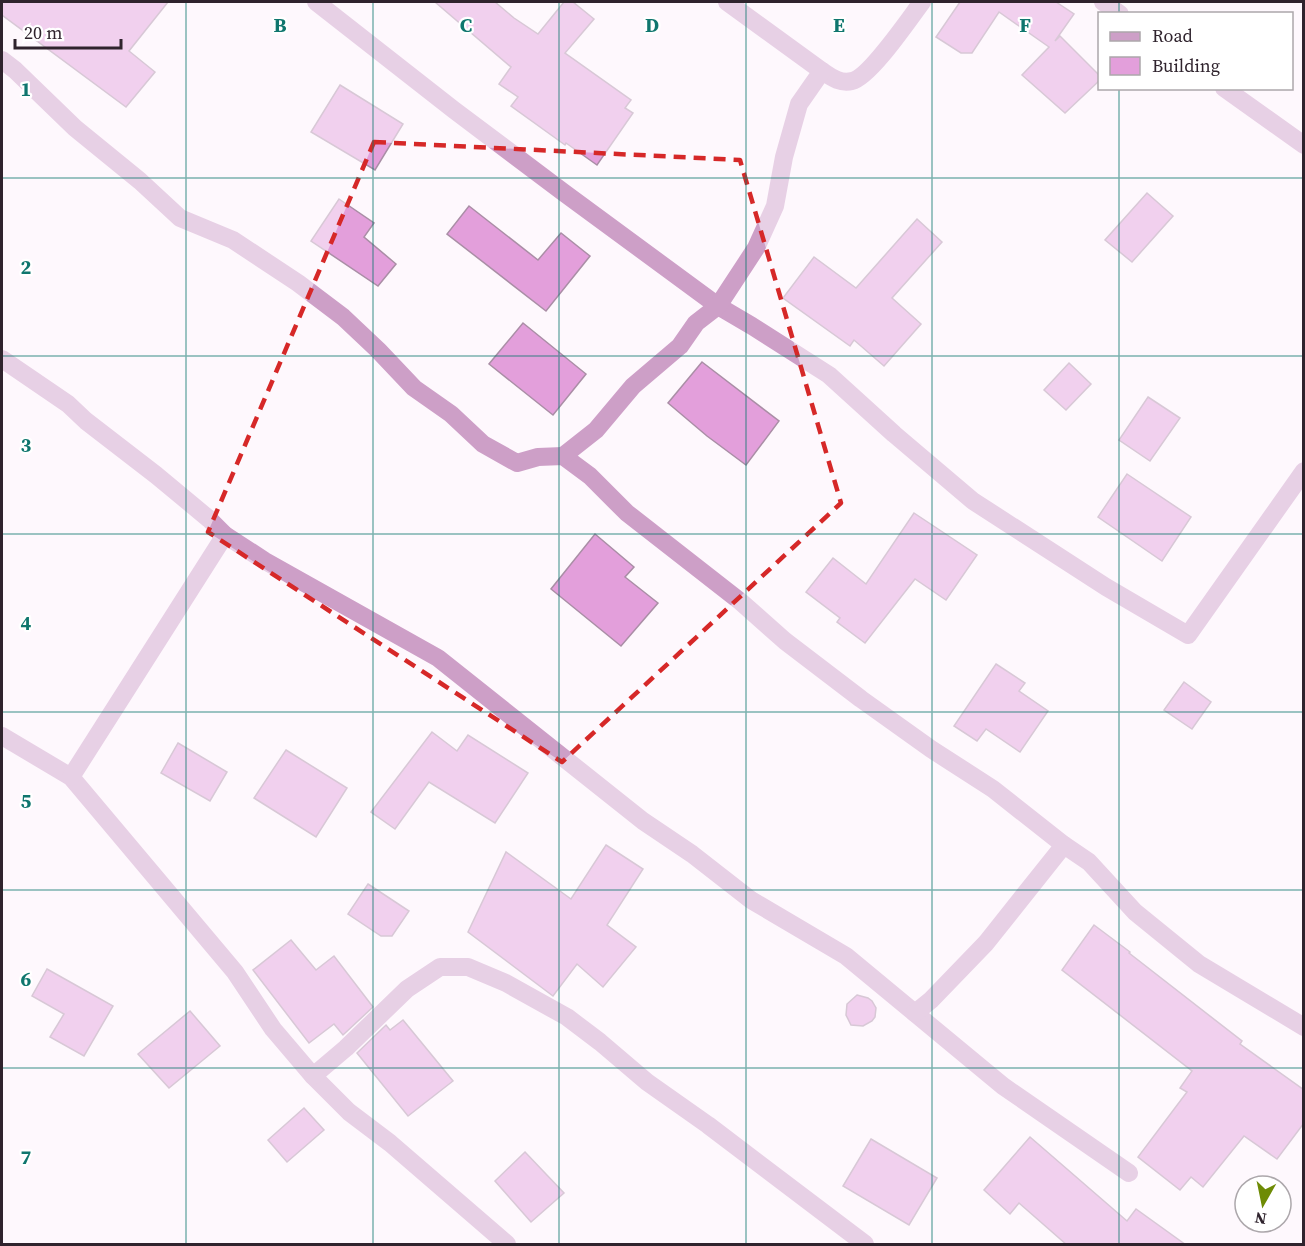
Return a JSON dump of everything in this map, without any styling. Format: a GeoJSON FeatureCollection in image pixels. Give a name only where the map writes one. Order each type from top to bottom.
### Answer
{"type":"FeatureCollection","features":[{"type":"Feature","properties":{"kind":"street"},"geometry":{"type":"LineString","coordinates":[[316,2],[454,110],[718,306],[830,375],[894,434],[974,501],[1106,587],[1188,635],[1304,471]]}},
{"type":"Feature","properties":{"kind":"street"},"geometry":{"type":"LineString","coordinates":[[727,2],[837,81],[853,81],[872,67],[922,2]]}},
{"type":"Feature","properties":{"kind":"street"},"geometry":{"type":"LineString","coordinates":[[1104,2],[1117,12]]}},
{"type":"Feature","properties":{"kind":"street"},"geometry":{"type":"LineString","coordinates":[[2,60],[75,128],[140,181],[180,218],[233,240],[344,317],[414,388],[451,414],[483,444],[517,463],[538,457],[563,456],[596,430],[633,386],[680,346],[696,323],[718,306],[756,248],[775,207],[784,157],[799,104],[822,71]]}},
{"type":"Feature","properties":{"kind":"street"},"geometry":{"type":"LineString","coordinates":[[1227,90],[1304,145]]}},
{"type":"Feature","properties":{"kind":"street"},"geometry":{"type":"LineString","coordinates":[[2,359],[68,404],[209,519],[225,535],[265,561],[438,658],[643,821],[692,854],[751,900],[846,957],[1003,1086],[1129,1173]]}},
{"type":"Feature","properties":{"kind":"street"},"geometry":{"type":"LineString","coordinates":[[563,456],[590,476],[627,513],[741,602],[784,640],[931,749],[993,789],[1089,862],[1136,912],[1198,964],[1304,1027]]}},
{"type":"Feature","properties":{"kind":"street"},"geometry":{"type":"LineString","coordinates":[[70,777],[225,535]]}},
{"type":"Feature","properties":{"kind":"street"},"geometry":{"type":"LineString","coordinates":[[2,736],[70,777],[235,972],[273,1029],[313,1076],[349,1112],[408,1158],[507,1245]]}},
{"type":"Feature","properties":{"kind":"street"},"geometry":{"type":"LineString","coordinates":[[915,1013],[931,1000],[986,943],[1064,845]]}},
{"type":"Feature","properties":{"kind":"street"},"geometry":{"type":"LineString","coordinates":[[313,1076],[346,1048],[407,989],[440,967],[468,967],[506,983],[567,1017],[647,1082],[708,1125],[866,1245]]}},
{"type":"Feature","properties":{"kind":"highlighted area"},"geometry":{"type":"Polygon","coordinates":[[[374,142],[740,160],[841,503],[562,762],[208,532],[374,142]]]}},
{"type":"Feature","properties":{"kind":"building"},"geometry":{"type":"Polygon","coordinates":[[[2,2],[168,2],[129,51],[155,72],[126,107],[2,15],[2,2]]]}},
{"type":"Feature","properties":{"kind":"building"},"geometry":{"type":"Polygon","coordinates":[[[435,2],[495,2],[538,34],[564,2],[573,2],[594,19],[565,53],[631,100],[625,108],[633,113],[597,165],[511,106],[518,97],[499,84],[511,67],[435,2]]]}},
{"type":"Feature","properties":{"kind":"building"},"geometry":{"type":"Polygon","coordinates":[[[960,2],[1056,2],[1074,14],[1055,41],[1060,36],[1098,74],[1098,82],[1065,113],[1022,75],[1049,47],[999,12],[972,53],[961,53],[936,37],[960,2]]]}},
{"type":"Feature","properties":{"kind":"building"},"geometry":{"type":"Polygon","coordinates":[[[340,85],[403,124],[375,170],[311,132],[340,85]]]}},
{"type":"Feature","properties":{"kind":"building"},"geometry":{"type":"Polygon","coordinates":[[[1147,193],[1173,216],[1132,262],[1105,240],[1147,193]]]}},
{"type":"Feature","properties":{"kind":"building"},"geometry":{"type":"Polygon","coordinates":[[[339,199],[374,223],[364,237],[396,264],[378,286],[311,241],[339,199]]]}},
{"type":"Feature","properties":{"kind":"building"},"geometry":{"type":"Polygon","coordinates":[[[469,206],[538,260],[561,233],[590,256],[546,311],[447,234],[469,206]]]}},
{"type":"Feature","properties":{"kind":"building"},"geometry":{"type":"Polygon","coordinates":[[[917,219],[942,242],[892,298],[921,324],[884,366],[854,340],[850,346],[783,298],[814,257],[856,288],[917,219]]]}},
{"type":"Feature","properties":{"kind":"building"},"geometry":{"type":"Polygon","coordinates":[[[523,323],[586,374],[553,415],[489,364],[523,323]]]}},
{"type":"Feature","properties":{"kind":"building"},"geometry":{"type":"Polygon","coordinates":[[[702,362],[779,421],[746,465],[668,403],[702,362]]]}},
{"type":"Feature","properties":{"kind":"building"},"geometry":{"type":"Polygon","coordinates":[[[1069,363],[1091,384],[1066,410],[1044,390],[1069,363]]]}},
{"type":"Feature","properties":{"kind":"building"},"geometry":{"type":"Polygon","coordinates":[[[1148,397],[1180,418],[1150,461],[1119,440],[1148,397]]]}},
{"type":"Feature","properties":{"kind":"building"},"geometry":{"type":"Polygon","coordinates":[[[1127,474],[1191,517],[1162,561],[1098,517],[1127,474]]]}},
{"type":"Feature","properties":{"kind":"building"},"geometry":{"type":"Polygon","coordinates":[[[914,513],[977,555],[946,600],[915,579],[865,643],[837,622],[840,618],[806,592],[833,558],[866,584],[914,513]]]}},
{"type":"Feature","properties":{"kind":"building"},"geometry":{"type":"Polygon","coordinates":[[[595,534],[634,567],[625,577],[658,603],[621,646],[551,589],[595,534]]]}},
{"type":"Feature","properties":{"kind":"building"},"geometry":{"type":"Polygon","coordinates":[[[996,664],[1025,683],[1019,691],[1048,711],[1020,752],[986,729],[977,741],[954,726],[996,664]]]}},
{"type":"Feature","properties":{"kind":"building"},"geometry":{"type":"Polygon","coordinates":[[[1184,682],[1211,702],[1192,729],[1164,710],[1184,682]]]}},
{"type":"Feature","properties":{"kind":"building"},"geometry":{"type":"Polygon","coordinates":[[[432,732],[457,751],[468,735],[528,773],[495,823],[429,782],[395,829],[371,812],[432,732]]]}},
{"type":"Feature","properties":{"kind":"building"},"geometry":{"type":"Polygon","coordinates":[[[178,743],[227,772],[210,801],[161,773],[178,743]]]}},
{"type":"Feature","properties":{"kind":"building"},"geometry":{"type":"Polygon","coordinates":[[[286,750],[347,788],[316,837],[254,798],[286,750]]]}},
{"type":"Feature","properties":{"kind":"building"},"geometry":{"type":"Polygon","coordinates":[[[606,845],[643,869],[607,925],[636,947],[603,987],[577,964],[553,996],[468,932],[506,852],[571,899],[606,845]]]}},
{"type":"Feature","properties":{"kind":"building"},"geometry":{"type":"Polygon","coordinates":[[[368,884],[409,911],[392,936],[381,936],[348,914],[368,884]]]}},
{"type":"Feature","properties":{"kind":"building"},"geometry":{"type":"Polygon","coordinates":[[[1094,925],[1242,1041],[1240,1044],[1304,1090],[1304,1123],[1277,1159],[1244,1136],[1203,1187],[1191,1177],[1180,1190],[1138,1157],[1187,1092],[1180,1088],[1192,1071],[1062,970],[1094,925]]]}},
{"type":"Feature","properties":{"kind":"building"},"geometry":{"type":"Polygon","coordinates":[[[291,940],[316,970],[334,956],[373,1007],[343,1035],[334,1024],[309,1043],[253,970],[291,940]]]}},
{"type":"Feature","properties":{"kind":"building"},"geometry":{"type":"Polygon","coordinates":[[[47,969],[113,1006],[84,1056],[50,1037],[64,1014],[32,996],[47,969]]]}},
{"type":"Feature","properties":{"kind":"building"},"geometry":{"type":"Polygon","coordinates":[[[857,995],[868,998],[876,1008],[875,1017],[863,1026],[851,1025],[846,1015],[847,1004],[857,995]]]}},
{"type":"Feature","properties":{"kind":"building"},"geometry":{"type":"Polygon","coordinates":[[[190,1011],[220,1046],[169,1088],[138,1054],[190,1011]]]}},
{"type":"Feature","properties":{"kind":"building"},"geometry":{"type":"Polygon","coordinates":[[[403,1020],[453,1081],[408,1116],[357,1053],[386,1025],[390,1030],[403,1020]]]}},
{"type":"Feature","properties":{"kind":"building"},"geometry":{"type":"Polygon","coordinates":[[[304,1108],[324,1130],[287,1162],[268,1140],[304,1108]]]}},
{"type":"Feature","properties":{"kind":"building"},"geometry":{"type":"Polygon","coordinates":[[[1030,1137],[1127,1221],[1136,1209],[1186,1245],[1067,1245],[1019,1203],[1010,1214],[984,1190],[1030,1137]]]}},
{"type":"Feature","properties":{"kind":"building"},"geometry":{"type":"Polygon","coordinates":[[[871,1139],[937,1178],[909,1225],[843,1186],[871,1139]]]}},
{"type":"Feature","properties":{"kind":"building"},"geometry":{"type":"Polygon","coordinates":[[[525,1152],[564,1193],[531,1222],[495,1181],[525,1152]]]}}]}
